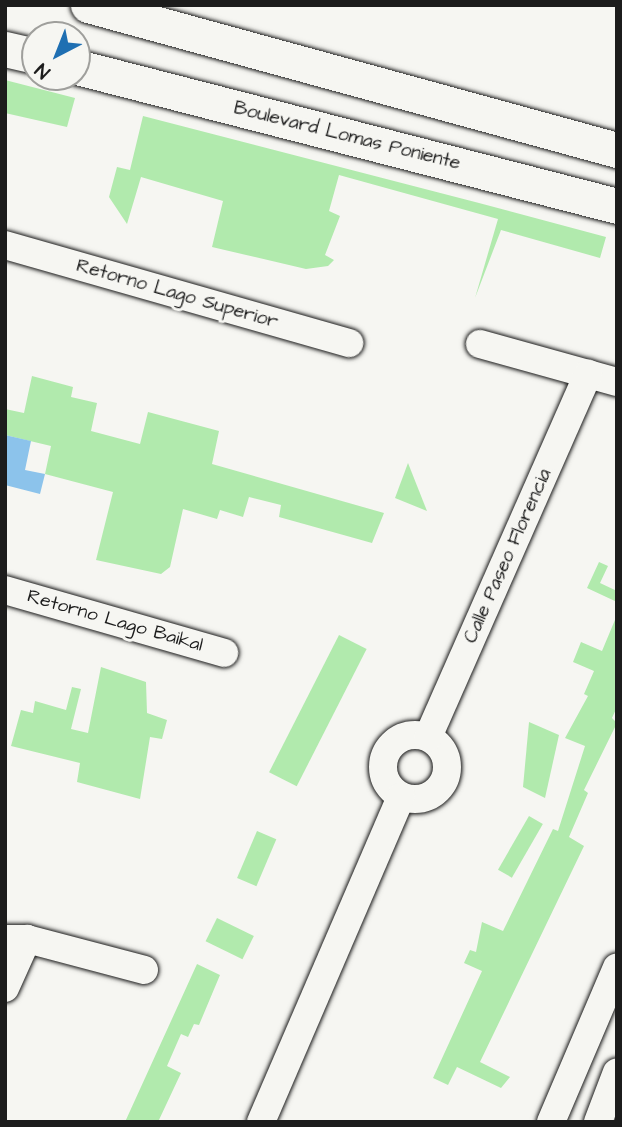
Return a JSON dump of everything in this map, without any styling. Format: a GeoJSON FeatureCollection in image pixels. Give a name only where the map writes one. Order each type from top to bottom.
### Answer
{"type":"FeatureCollection","features":[{"type":"Feature","properties":{"kind":"street"},"geometry":{"type":"LineString","coordinates":[[88,5],[617,150]]}},
{"type":"Feature","properties":{"kind":"street","name":"Boulevard Lomas Poniente"},"geometry":{"type":"LineString","coordinates":[[91,71],[617,205]]}},
{"type":"Feature","properties":{"kind":"street","name":"Retorno Lago Superior"},"geometry":{"type":"LineString","coordinates":[[5,245],[349,342]]}},
{"type":"Feature","properties":{"kind":"street"},"geometry":{"type":"LineString","coordinates":[[480,344],[617,382]]}},
{"type":"Feature","properties":{"kind":"street","name":"Calle Paseo Florencia"},"geometry":{"type":"LineString","coordinates":[[428,737],[588,374]]}},
{"type":"Feature","properties":{"kind":"street","name":"Retorno Lago Baikal"},"geometry":{"type":"LineString","coordinates":[[5,590],[223,653]]}},
{"type":"Feature","properties":{"kind":"street"},"geometry":{"type":"LineString","coordinates":[[403,737],[428,737],[446,755],[445,781],[426,798],[401,797],[384,779],[385,754],[403,737]]}},
{"type":"Feature","properties":{"kind":"street"},"geometry":{"type":"LineString","coordinates":[[261,1122],[401,797]]}},
{"type":"Feature","properties":{"kind":"street"},"geometry":{"type":"LineString","coordinates":[[5,988],[16,939],[144,970]]}},
{"type":"Feature","properties":{"kind":"street"},"geometry":{"type":"LineString","coordinates":[[551,1122],[617,967]]}},
{"type":"Feature","properties":{"kind":"street"},"geometry":{"type":"LineString","coordinates":[[598,1122],[617,1072]]}},
{"type":"Feature","properties":{"kind":"green space"},"geometry":{"type":"Polygon","coordinates":[[[5,80],[21,84],[21,91],[48,91],[75,98],[67,127],[5,113],[5,80]]]}},
{"type":"Feature","properties":{"kind":"green space"},"geometry":{"type":"Polygon","coordinates":[[[143,116],[606,237],[600,258],[501,230],[475,298],[498,219],[339,175],[329,211],[340,216],[325,255],[334,260],[328,266],[306,269],[212,247],[223,201],[141,177],[127,224],[109,197],[117,167],[130,170],[143,116]]]}},
{"type":"Feature","properties":{"kind":"green space"},"geometry":{"type":"Polygon","coordinates":[[[32,376],[73,387],[71,397],[97,403],[91,431],[140,444],[148,412],[219,431],[212,464],[384,513],[372,543],[279,517],[281,505],[249,497],[243,517],[220,510],[217,519],[183,509],[170,567],[161,574],[96,560],[113,492],[45,474],[51,446],[5,435],[5,409],[24,413],[32,376]]]}},
{"type":"Feature","properties":{"kind":"green space"},"geometry":{"type":"Polygon","coordinates":[[[408,463],[427,511],[395,498],[408,463]]]}},
{"type":"Feature","properties":{"kind":"green space"},"geometry":{"type":"Polygon","coordinates":[[[599,562],[608,566],[600,583],[617,591],[617,602],[587,588],[599,562]]]}},
{"type":"Feature","properties":{"kind":"green space"},"geometry":{"type":"Polygon","coordinates":[[[617,615],[617,707],[612,718],[617,723],[584,790],[588,793],[569,837],[584,846],[480,1062],[510,1077],[501,1088],[457,1067],[448,1085],[433,1078],[482,971],[464,963],[470,950],[476,952],[482,922],[503,931],[553,829],[558,831],[585,746],[565,738],[588,696],[584,694],[594,671],[573,662],[581,642],[602,651],[617,615]]]}},
{"type":"Feature","properties":{"kind":"green space"},"geometry":{"type":"Polygon","coordinates":[[[339,635],[367,649],[297,786],[269,772],[339,635]]]}},
{"type":"Feature","properties":{"kind":"green space"},"geometry":{"type":"Polygon","coordinates":[[[101,667],[146,682],[147,713],[167,720],[162,739],[150,737],[140,799],[77,782],[80,763],[11,746],[21,710],[33,713],[35,701],[66,710],[72,687],[81,689],[71,729],[88,733],[101,667]]]}},
{"type":"Feature","properties":{"kind":"green space"},"geometry":{"type":"Polygon","coordinates":[[[529,722],[559,735],[545,798],[523,787],[529,722]]]}},
{"type":"Feature","properties":{"kind":"green space"},"geometry":{"type":"Polygon","coordinates":[[[529,816],[543,824],[512,878],[498,870],[529,816]]]}},
{"type":"Feature","properties":{"kind":"green space"},"geometry":{"type":"Polygon","coordinates":[[[257,831],[276,839],[256,886],[237,878],[257,831]]]}},
{"type":"Feature","properties":{"kind":"green space"},"geometry":{"type":"Polygon","coordinates":[[[217,918],[254,936],[242,959],[206,941],[217,918]]]}},
{"type":"Feature","properties":{"kind":"green space"},"geometry":{"type":"Polygon","coordinates":[[[197,964],[220,975],[199,1025],[194,1024],[188,1037],[181,1034],[167,1066],[181,1073],[158,1122],[125,1122],[197,964]]]}},
{"type":"Feature","properties":{"kind":"water"},"geometry":{"type":"Polygon","coordinates":[[[5,435],[31,441],[25,470],[45,474],[40,494],[5,485],[5,435]]]}}]}
